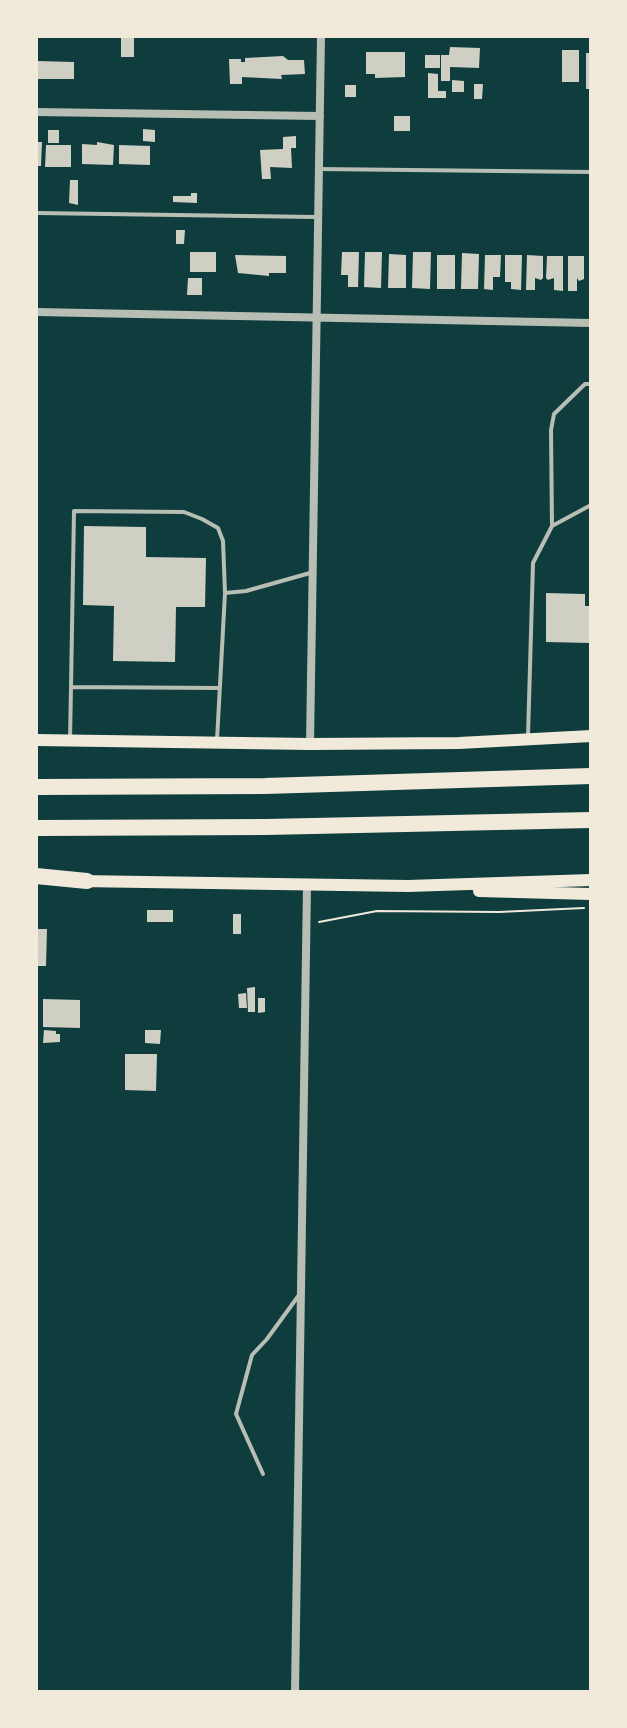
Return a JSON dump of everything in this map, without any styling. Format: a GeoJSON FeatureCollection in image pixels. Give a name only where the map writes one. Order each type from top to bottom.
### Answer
{"type":"FeatureCollection","features":[{"type":"Feature","properties":{"kind":"highway"},"geometry":{"type":"LineString","coordinates":[[36,787],[265,786],[591,776]]}},
{"type":"Feature","properties":{"kind":"highway"},"geometry":{"type":"LineString","coordinates":[[36,828],[295,827],[591,820]]}},
{"type":"Feature","properties":{"kind":"highway"},"geometry":{"type":"LineString","coordinates":[[36,876],[87,881]]}},
{"type":"Feature","properties":{"kind":"main road"},"geometry":{"type":"LineString","coordinates":[[36,740],[459,743],[591,736]]}},
{"type":"Feature","properties":{"kind":"main road"},"geometry":{"type":"LineString","coordinates":[[36,882],[408,886],[591,880]]}},
{"type":"Feature","properties":{"kind":"main road"},"geometry":{"type":"LineString","coordinates":[[408,886],[591,894]]}},
{"type":"Feature","properties":{"kind":"street"},"geometry":{"type":"LineString","coordinates":[[310,744],[321,36]]}},
{"type":"Feature","properties":{"kind":"street"},"geometry":{"type":"LineString","coordinates":[[36,112],[320,116]]}},
{"type":"Feature","properties":{"kind":"street"},"geometry":{"type":"LineString","coordinates":[[36,312],[591,323]]}},
{"type":"Feature","properties":{"kind":"street"},"geometry":{"type":"LineString","coordinates":[[295,1692],[307,885]]}},
{"type":"Feature","properties":{"kind":"lane"},"geometry":{"type":"LineString","coordinates":[[319,169],[591,172]]}},
{"type":"Feature","properties":{"kind":"lane"},"geometry":{"type":"LineString","coordinates":[[36,213],[318,217]]}},
{"type":"Feature","properties":{"kind":"lane"},"geometry":{"type":"LineString","coordinates":[[528,738],[533,563],[552,526],[551,430],[554,414],[585,384],[591,384]]}},
{"type":"Feature","properties":{"kind":"lane"},"geometry":{"type":"LineString","coordinates":[[552,526],[591,505]]}},
{"type":"Feature","properties":{"kind":"lane"},"geometry":{"type":"LineString","coordinates":[[70,741],[74,511],[184,512],[218,528],[223,541],[225,593],[217,742]]}},
{"type":"Feature","properties":{"kind":"lane"},"geometry":{"type":"LineString","coordinates":[[225,593],[246,591],[313,572]]}},
{"type":"Feature","properties":{"kind":"lane"},"geometry":{"type":"LineString","coordinates":[[71,687],[219,688]]}},
{"type":"Feature","properties":{"kind":"lane"},"geometry":{"type":"LineString","coordinates":[[263,1474],[236,1414],[252,1355],[300,1294]]}},
{"type":"Feature","properties":{"kind":"path"},"geometry":{"type":"LineString","coordinates":[[306,925],[377,911],[499,912],[591,907]]}},
{"type":"Feature","properties":{"kind":"building"},"geometry":{"type":"Polygon","coordinates":[[[121,36],[134,36],[134,57],[121,57],[121,36]]]}},
{"type":"Feature","properties":{"kind":"building"},"geometry":{"type":"Polygon","coordinates":[[[450,47],[480,48],[479,68],[450,67],[450,81],[441,81],[441,55],[449,55],[450,47]]]}},
{"type":"Feature","properties":{"kind":"building"},"geometry":{"type":"Polygon","coordinates":[[[562,50],[579,50],[579,82],[562,82],[562,50]]]}},
{"type":"Feature","properties":{"kind":"building"},"geometry":{"type":"Polygon","coordinates":[[[366,52],[405,52],[405,77],[375,78],[375,74],[366,74],[366,52]]]}},
{"type":"Feature","properties":{"kind":"building"},"geometry":{"type":"Polygon","coordinates":[[[586,53],[591,53],[591,89],[586,89],[586,53]]]}},
{"type":"Feature","properties":{"kind":"building"},"geometry":{"type":"Polygon","coordinates":[[[425,55],[440,55],[440,68],[425,68],[425,55]]]}},
{"type":"Feature","properties":{"kind":"building"},"geometry":{"type":"Polygon","coordinates":[[[283,56],[288,60],[304,60],[305,74],[281,75],[282,79],[242,77],[242,84],[230,84],[229,59],[245,62],[245,58],[283,56]]]}},
{"type":"Feature","properties":{"kind":"building"},"geometry":{"type":"Polygon","coordinates":[[[38,61],[74,62],[74,79],[38,79],[38,61]]]}},
{"type":"Feature","properties":{"kind":"building"},"geometry":{"type":"Polygon","coordinates":[[[428,73],[438,74],[438,91],[446,91],[446,98],[428,98],[428,73]]]}},
{"type":"Feature","properties":{"kind":"building"},"geometry":{"type":"Polygon","coordinates":[[[452,80],[464,81],[464,92],[452,92],[452,80]]]}},
{"type":"Feature","properties":{"kind":"building"},"geometry":{"type":"Polygon","coordinates":[[[474,84],[483,84],[482,99],[474,99],[474,84]]]}},
{"type":"Feature","properties":{"kind":"building"},"geometry":{"type":"Polygon","coordinates":[[[345,85],[356,85],[356,97],[345,97],[345,85]]]}},
{"type":"Feature","properties":{"kind":"building"},"geometry":{"type":"Polygon","coordinates":[[[394,116],[410,116],[410,131],[394,131],[394,116]]]}},
{"type":"Feature","properties":{"kind":"building"},"geometry":{"type":"Polygon","coordinates":[[[143,129],[155,130],[155,142],[143,141],[143,129]]]}},
{"type":"Feature","properties":{"kind":"building"},"geometry":{"type":"Polygon","coordinates":[[[48,130],[59,130],[59,143],[48,143],[48,130]]]}},
{"type":"Feature","properties":{"kind":"building"},"geometry":{"type":"Polygon","coordinates":[[[296,136],[296,148],[291,148],[292,168],[270,167],[271,179],[262,179],[260,150],[283,149],[283,137],[296,136]]]}},
{"type":"Feature","properties":{"kind":"building"},"geometry":{"type":"Polygon","coordinates":[[[36,142],[42,142],[41,166],[36,166],[36,142]]]}},
{"type":"Feature","properties":{"kind":"building"},"geometry":{"type":"Polygon","coordinates":[[[97,142],[114,145],[113,165],[82,164],[82,144],[97,145],[97,142]]]}},
{"type":"Feature","properties":{"kind":"building"},"geometry":{"type":"Polygon","coordinates":[[[46,145],[71,145],[71,167],[45,167],[46,145]]]}},
{"type":"Feature","properties":{"kind":"building"},"geometry":{"type":"Polygon","coordinates":[[[119,145],[150,146],[150,165],[119,164],[119,145]]]}},
{"type":"Feature","properties":{"kind":"building"},"geometry":{"type":"Polygon","coordinates":[[[70,180],[78,180],[78,205],[69,203],[70,180]]]}},
{"type":"Feature","properties":{"kind":"building"},"geometry":{"type":"Polygon","coordinates":[[[191,193],[197,193],[197,203],[173,202],[173,196],[191,196],[191,193]]]}},
{"type":"Feature","properties":{"kind":"building"},"geometry":{"type":"Polygon","coordinates":[[[176,230],[185,230],[184,244],[176,244],[176,230]]]}},
{"type":"Feature","properties":{"kind":"building"},"geometry":{"type":"Polygon","coordinates":[[[190,252],[216,252],[216,272],[190,272],[190,252]]]}},
{"type":"Feature","properties":{"kind":"building"},"geometry":{"type":"Polygon","coordinates":[[[342,252],[359,252],[358,287],[348,287],[348,275],[341,275],[342,252]]]}},
{"type":"Feature","properties":{"kind":"building"},"geometry":{"type":"Polygon","coordinates":[[[365,252],[382,252],[381,288],[364,287],[365,252]]]}},
{"type":"Feature","properties":{"kind":"building"},"geometry":{"type":"Polygon","coordinates":[[[413,252],[431,252],[430,289],[412,288],[413,252]]]}},
{"type":"Feature","properties":{"kind":"building"},"geometry":{"type":"Polygon","coordinates":[[[462,253],[479,254],[478,289],[461,289],[462,253]]]}},
{"type":"Feature","properties":{"kind":"building"},"geometry":{"type":"Polygon","coordinates":[[[389,254],[406,255],[406,288],[388,288],[389,254]]]}},
{"type":"Feature","properties":{"kind":"building"},"geometry":{"type":"Polygon","coordinates":[[[235,255],[286,256],[286,273],[269,273],[269,276],[238,273],[235,255]]]}},
{"type":"Feature","properties":{"kind":"building"},"geometry":{"type":"Polygon","coordinates":[[[437,255],[455,255],[455,289],[437,289],[437,255]]]}},
{"type":"Feature","properties":{"kind":"building"},"geometry":{"type":"Polygon","coordinates":[[[485,255],[501,255],[500,277],[493,277],[493,290],[484,289],[485,255]]]}},
{"type":"Feature","properties":{"kind":"building"},"geometry":{"type":"Polygon","coordinates":[[[505,255],[522,255],[521,290],[511,289],[511,282],[505,282],[505,255]]]}},
{"type":"Feature","properties":{"kind":"building"},"geometry":{"type":"Polygon","coordinates":[[[527,255],[543,256],[543,278],[535,278],[535,290],[526,290],[527,255]]]}},
{"type":"Feature","properties":{"kind":"building"},"geometry":{"type":"Polygon","coordinates":[[[547,256],[563,256],[563,291],[554,290],[554,278],[546,278],[547,256]]]}},
{"type":"Feature","properties":{"kind":"building"},"geometry":{"type":"Polygon","coordinates":[[[568,256],[584,256],[584,279],[579,281],[577,278],[577,291],[568,291],[568,256]]]}},
{"type":"Feature","properties":{"kind":"building"},"geometry":{"type":"Polygon","coordinates":[[[188,278],[202,278],[202,295],[187,295],[188,278]]]}},
{"type":"Feature","properties":{"kind":"building"},"geometry":{"type":"Polygon","coordinates":[[[84,526],[146,527],[146,557],[206,558],[205,607],[176,607],[175,662],[113,661],[114,606],[83,605],[84,526]]]}},
{"type":"Feature","properties":{"kind":"building"},"geometry":{"type":"Polygon","coordinates":[[[546,593],[585,594],[585,606],[591,606],[591,643],[546,642],[546,593]]]}},
{"type":"Feature","properties":{"kind":"building"},"geometry":{"type":"Polygon","coordinates":[[[147,910],[173,910],[173,922],[147,922],[147,910]]]}},
{"type":"Feature","properties":{"kind":"building"},"geometry":{"type":"Polygon","coordinates":[[[233,914],[241,914],[241,934],[233,934],[233,914]]]}},
{"type":"Feature","properties":{"kind":"building"},"geometry":{"type":"Polygon","coordinates":[[[36,929],[47,929],[46,966],[36,966],[36,929]]]}},
{"type":"Feature","properties":{"kind":"building"},"geometry":{"type":"Polygon","coordinates":[[[255,987],[255,1012],[248,1012],[247,988],[255,987]]]}},
{"type":"Feature","properties":{"kind":"building"},"geometry":{"type":"Polygon","coordinates":[[[246,993],[247,1008],[239,1008],[238,994],[246,993]]]}},
{"type":"Feature","properties":{"kind":"building"},"geometry":{"type":"Polygon","coordinates":[[[258,998],[265,998],[265,1012],[258,1013],[258,998]]]}},
{"type":"Feature","properties":{"kind":"building"},"geometry":{"type":"Polygon","coordinates":[[[43,999],[80,1000],[80,1028],[43,1027],[43,999]]]}},
{"type":"Feature","properties":{"kind":"building"},"geometry":{"type":"Polygon","coordinates":[[[44,1030],[60,1034],[60,1042],[43,1043],[44,1030]]]}},
{"type":"Feature","properties":{"kind":"building"},"geometry":{"type":"Polygon","coordinates":[[[145,1030],[161,1030],[160,1044],[145,1043],[145,1030]]]}},
{"type":"Feature","properties":{"kind":"building"},"geometry":{"type":"Polygon","coordinates":[[[125,1054],[157,1054],[156,1091],[125,1090],[125,1054]]]}}]}
